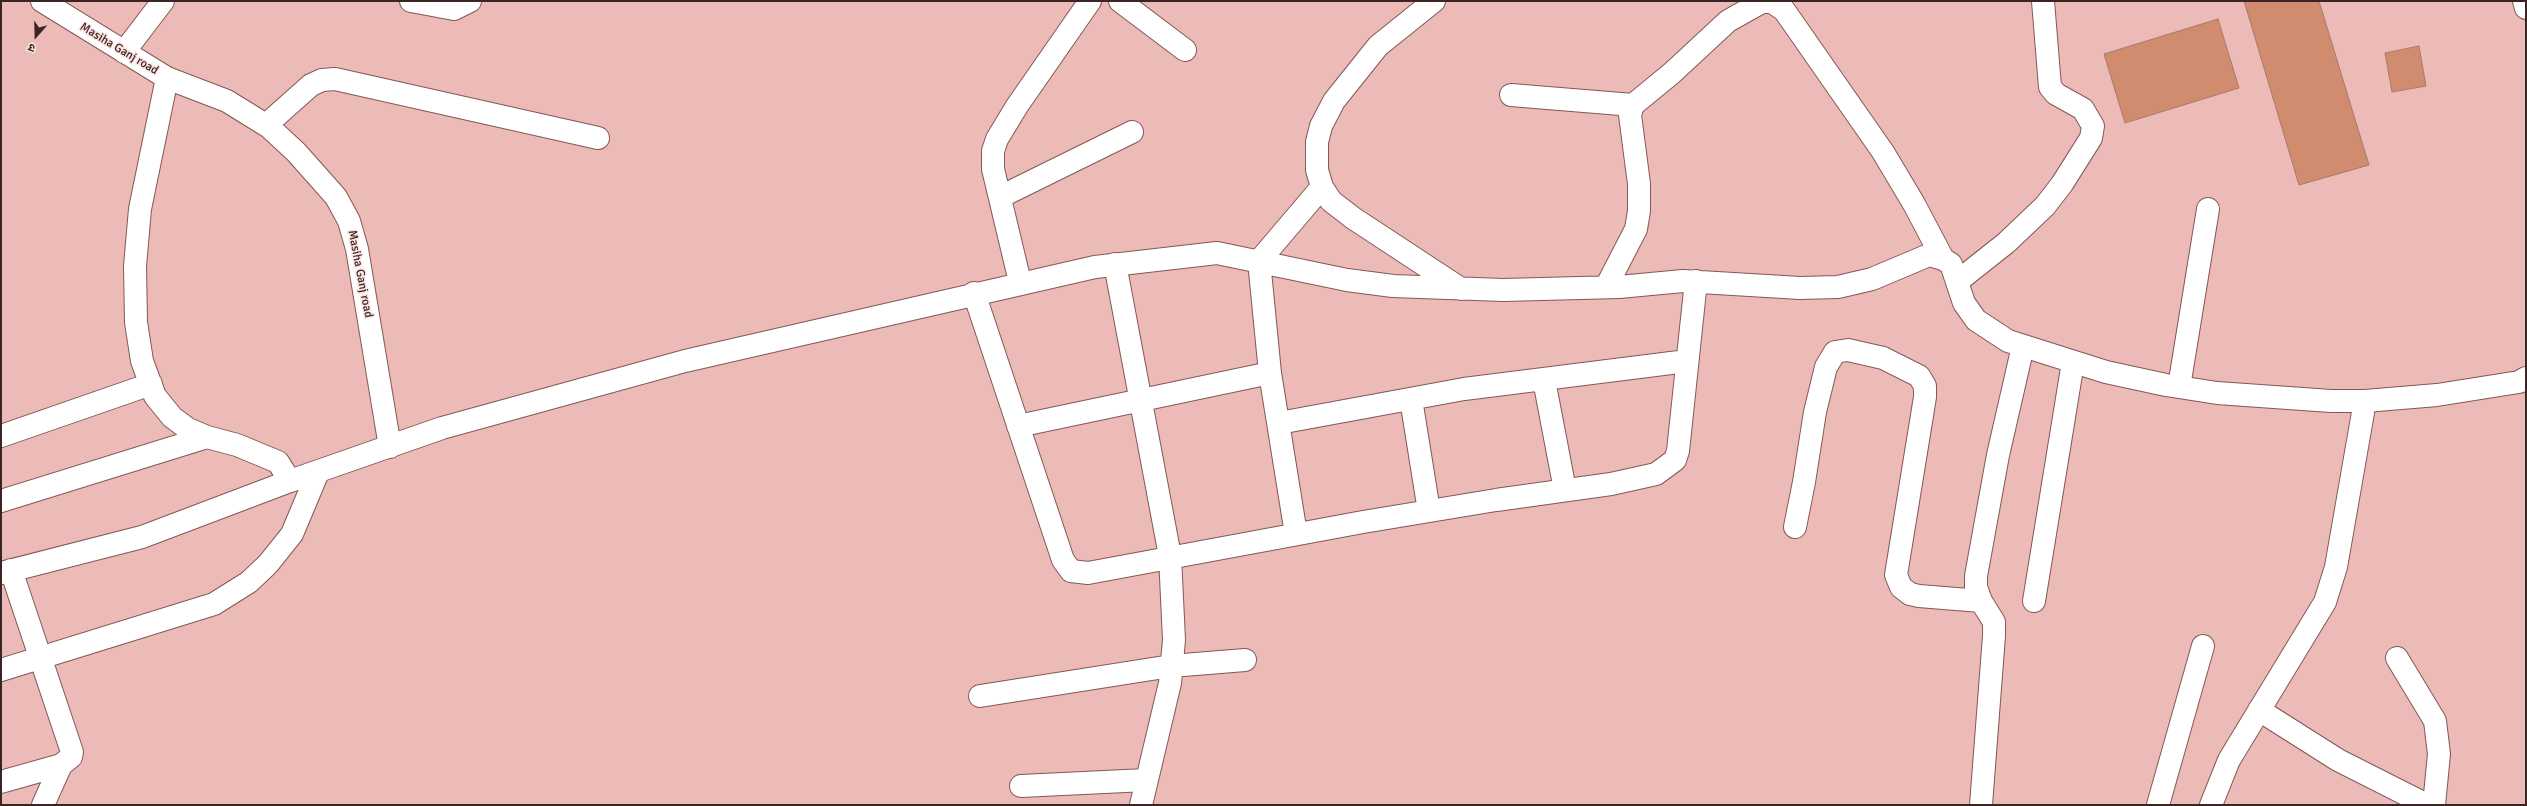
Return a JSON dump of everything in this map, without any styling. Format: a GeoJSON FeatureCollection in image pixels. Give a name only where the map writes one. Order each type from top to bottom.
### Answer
{"type":"FeatureCollection","features":[{"type":"Feature","properties":{"kind":"street","name":"Masiha Ganj road"},"geometry":{"type":"LineString","coordinates":[[42,1],[167,78],[227,101],[266,125],[296,152],[336,197],[349,221],[358,249],[390,446]]}},
{"type":"Feature","properties":{"kind":"street"},"geometry":{"type":"LineString","coordinates":[[124,52],[163,1]]}},
{"type":"Feature","properties":{"kind":"street"},"geometry":{"type":"LineString","coordinates":[[411,1],[454,9],[470,1]]}},
{"type":"Feature","properties":{"kind":"street"},"geometry":{"type":"LineString","coordinates":[[1020,282],[993,169],[993,152],[997,139],[1017,106],[1090,1]]}},
{"type":"Feature","properties":{"kind":"street"},"geometry":{"type":"LineString","coordinates":[[1120,1],[1185,50]]}},
{"type":"Feature","properties":{"kind":"street"},"geometry":{"type":"LineString","coordinates":[[1434,1],[1401,25],[1378,46],[1334,101],[1321,126],[1317,142],[1317,170],[1322,187],[1331,201],[1353,218],[1461,288]]}},
{"type":"Feature","properties":{"kind":"street"},"geometry":{"type":"LineString","coordinates":[[1958,281],[2006,242],[2045,206],[2062,184],[2090,138],[2093,126],[2083,108],[2056,94],[2050,87],[2043,1]]}},
{"type":"Feature","properties":{"kind":"street"},"geometry":{"type":"LineString","coordinates":[[2524,1],[2526,8]]}},
{"type":"Feature","properties":{"kind":"street"},"geometry":{"type":"LineString","coordinates":[[1606,287],[1636,229],[1640,211],[1639,184],[1630,115],[1633,105],[1642,96],[1672,73],[1728,21],[1762,2],[1778,4],[1883,152],[1914,204],[1943,259]]}},
{"type":"Feature","properties":{"kind":"street"},"geometry":{"type":"LineString","coordinates":[[167,78],[140,209],[135,266],[136,322],[142,361],[155,396],[172,418],[188,429],[207,437],[237,445],[278,462],[290,481]]}},
{"type":"Feature","properties":{"kind":"street"},"geometry":{"type":"LineString","coordinates":[[266,125],[311,85],[322,80],[335,78],[598,138]]}},
{"type":"Feature","properties":{"kind":"street"},"geometry":{"type":"LineString","coordinates":[[1511,95],[1633,105]]}},
{"type":"Feature","properties":{"kind":"street"},"geometry":{"type":"LineString","coordinates":[[1000,196],[1132,132]]}},
{"type":"Feature","properties":{"kind":"street"},"geometry":{"type":"LineString","coordinates":[[1296,534],[1270,374],[1259,260],[1322,187]]}},
{"type":"Feature","properties":{"kind":"street"},"geometry":{"type":"LineString","coordinates":[[2179,388],[2208,209]]}},
{"type":"Feature","properties":{"kind":"street"},"geometry":{"type":"LineString","coordinates":[[1,782],[61,765],[71,757],[71,745],[40,658],[6,572],[142,537],[290,481],[442,428],[685,361],[1020,282],[1114,264],[1216,253],[1259,260],[1347,280],[1393,286],[1461,288],[1606,287],[1696,281],[1800,288],[1838,286],[1872,279],[1930,256],[1943,259],[1951,264],[1958,281],[1964,303],[1976,320],[2008,341],[2106,372],[2179,388],[2217,393],[2331,401],[2364,401],[2438,395],[2519,382],[2526,378]]}},
{"type":"Feature","properties":{"kind":"street"},"geometry":{"type":"LineString","coordinates":[[1114,264],[1170,556],[1174,640],[1171,666],[1160,731],[1146,780],[1141,805]]}},
{"type":"Feature","properties":{"kind":"street"},"geometry":{"type":"LineString","coordinates":[[974,293],[1063,560],[1071,571],[1088,573],[1170,556],[1296,534],[1429,511],[1611,484],[1656,474],[1675,460],[1678,451],[1696,281]]}},
{"type":"Feature","properties":{"kind":"street"},"geometry":{"type":"LineString","coordinates":[[1980,805],[1994,622],[1981,601],[1976,588],[1976,576],[1998,455],[2023,346]]}},
{"type":"Feature","properties":{"kind":"street"},"geometry":{"type":"LineString","coordinates":[[1795,527],[1815,412],[1826,367],[1835,352],[1848,350],[1882,358],[1919,376],[1925,386],[1925,397],[1920,414],[1896,575],[1901,588],[1910,594],[1920,596],[1981,601]]}},
{"type":"Feature","properties":{"kind":"street"},"geometry":{"type":"LineString","coordinates":[[1279,423],[1464,389],[1687,361]]}},
{"type":"Feature","properties":{"kind":"street"},"geometry":{"type":"LineString","coordinates":[[2034,600],[2073,362]]}},
{"type":"Feature","properties":{"kind":"street"},"geometry":{"type":"LineString","coordinates":[[1018,426],[1270,374]]}},
{"type":"Feature","properties":{"kind":"street"},"geometry":{"type":"LineString","coordinates":[[1544,380],[1565,490]]}},
{"type":"Feature","properties":{"kind":"street"},"geometry":{"type":"LineString","coordinates":[[1,436],[151,384]]}},
{"type":"Feature","properties":{"kind":"street"},"geometry":{"type":"LineString","coordinates":[[1411,399],[1429,511]]}},
{"type":"Feature","properties":{"kind":"street"},"geometry":{"type":"LineString","coordinates":[[2211,805],[2229,760],[2325,602],[2336,568],[2364,401]]}},
{"type":"Feature","properties":{"kind":"street"},"geometry":{"type":"LineString","coordinates":[[1,501],[207,437]]}},
{"type":"Feature","properties":{"kind":"street"},"geometry":{"type":"LineString","coordinates":[[1,670],[214,604],[249,582],[268,564],[292,534],[318,472]]}},
{"type":"Feature","properties":{"kind":"street"},"geometry":{"type":"LineString","coordinates":[[2158,805],[2203,646]]}},
{"type":"Feature","properties":{"kind":"street"},"geometry":{"type":"LineString","coordinates":[[2397,658],[2435,721],[2439,754],[2434,805]]}},
{"type":"Feature","properties":{"kind":"street"},"geometry":{"type":"LineString","coordinates":[[980,696],[1171,666],[1245,660]]}},
{"type":"Feature","properties":{"kind":"street"},"geometry":{"type":"LineString","coordinates":[[2259,710],[2338,760],[2427,805]]}},
{"type":"Feature","properties":{"kind":"street"},"geometry":{"type":"LineString","coordinates":[[43,805],[61,765]]}},
{"type":"Feature","properties":{"kind":"street"},"geometry":{"type":"LineString","coordinates":[[1021,786],[1146,780]]}},
{"type":"Feature","properties":{"kind":"building"},"geometry":{"type":"Polygon","coordinates":[[[2244,1],[2319,1],[2369,165],[2299,185],[2244,1]]]}},
{"type":"Feature","properties":{"kind":"building"},"geometry":{"type":"Polygon","coordinates":[[[2218,19],[2239,88],[2125,123],[2104,54],[2218,19]]]}},
{"type":"Feature","properties":{"kind":"building"},"geometry":{"type":"Polygon","coordinates":[[[2419,46],[2426,86],[2392,92],[2385,53],[2419,46]]]}}]}
